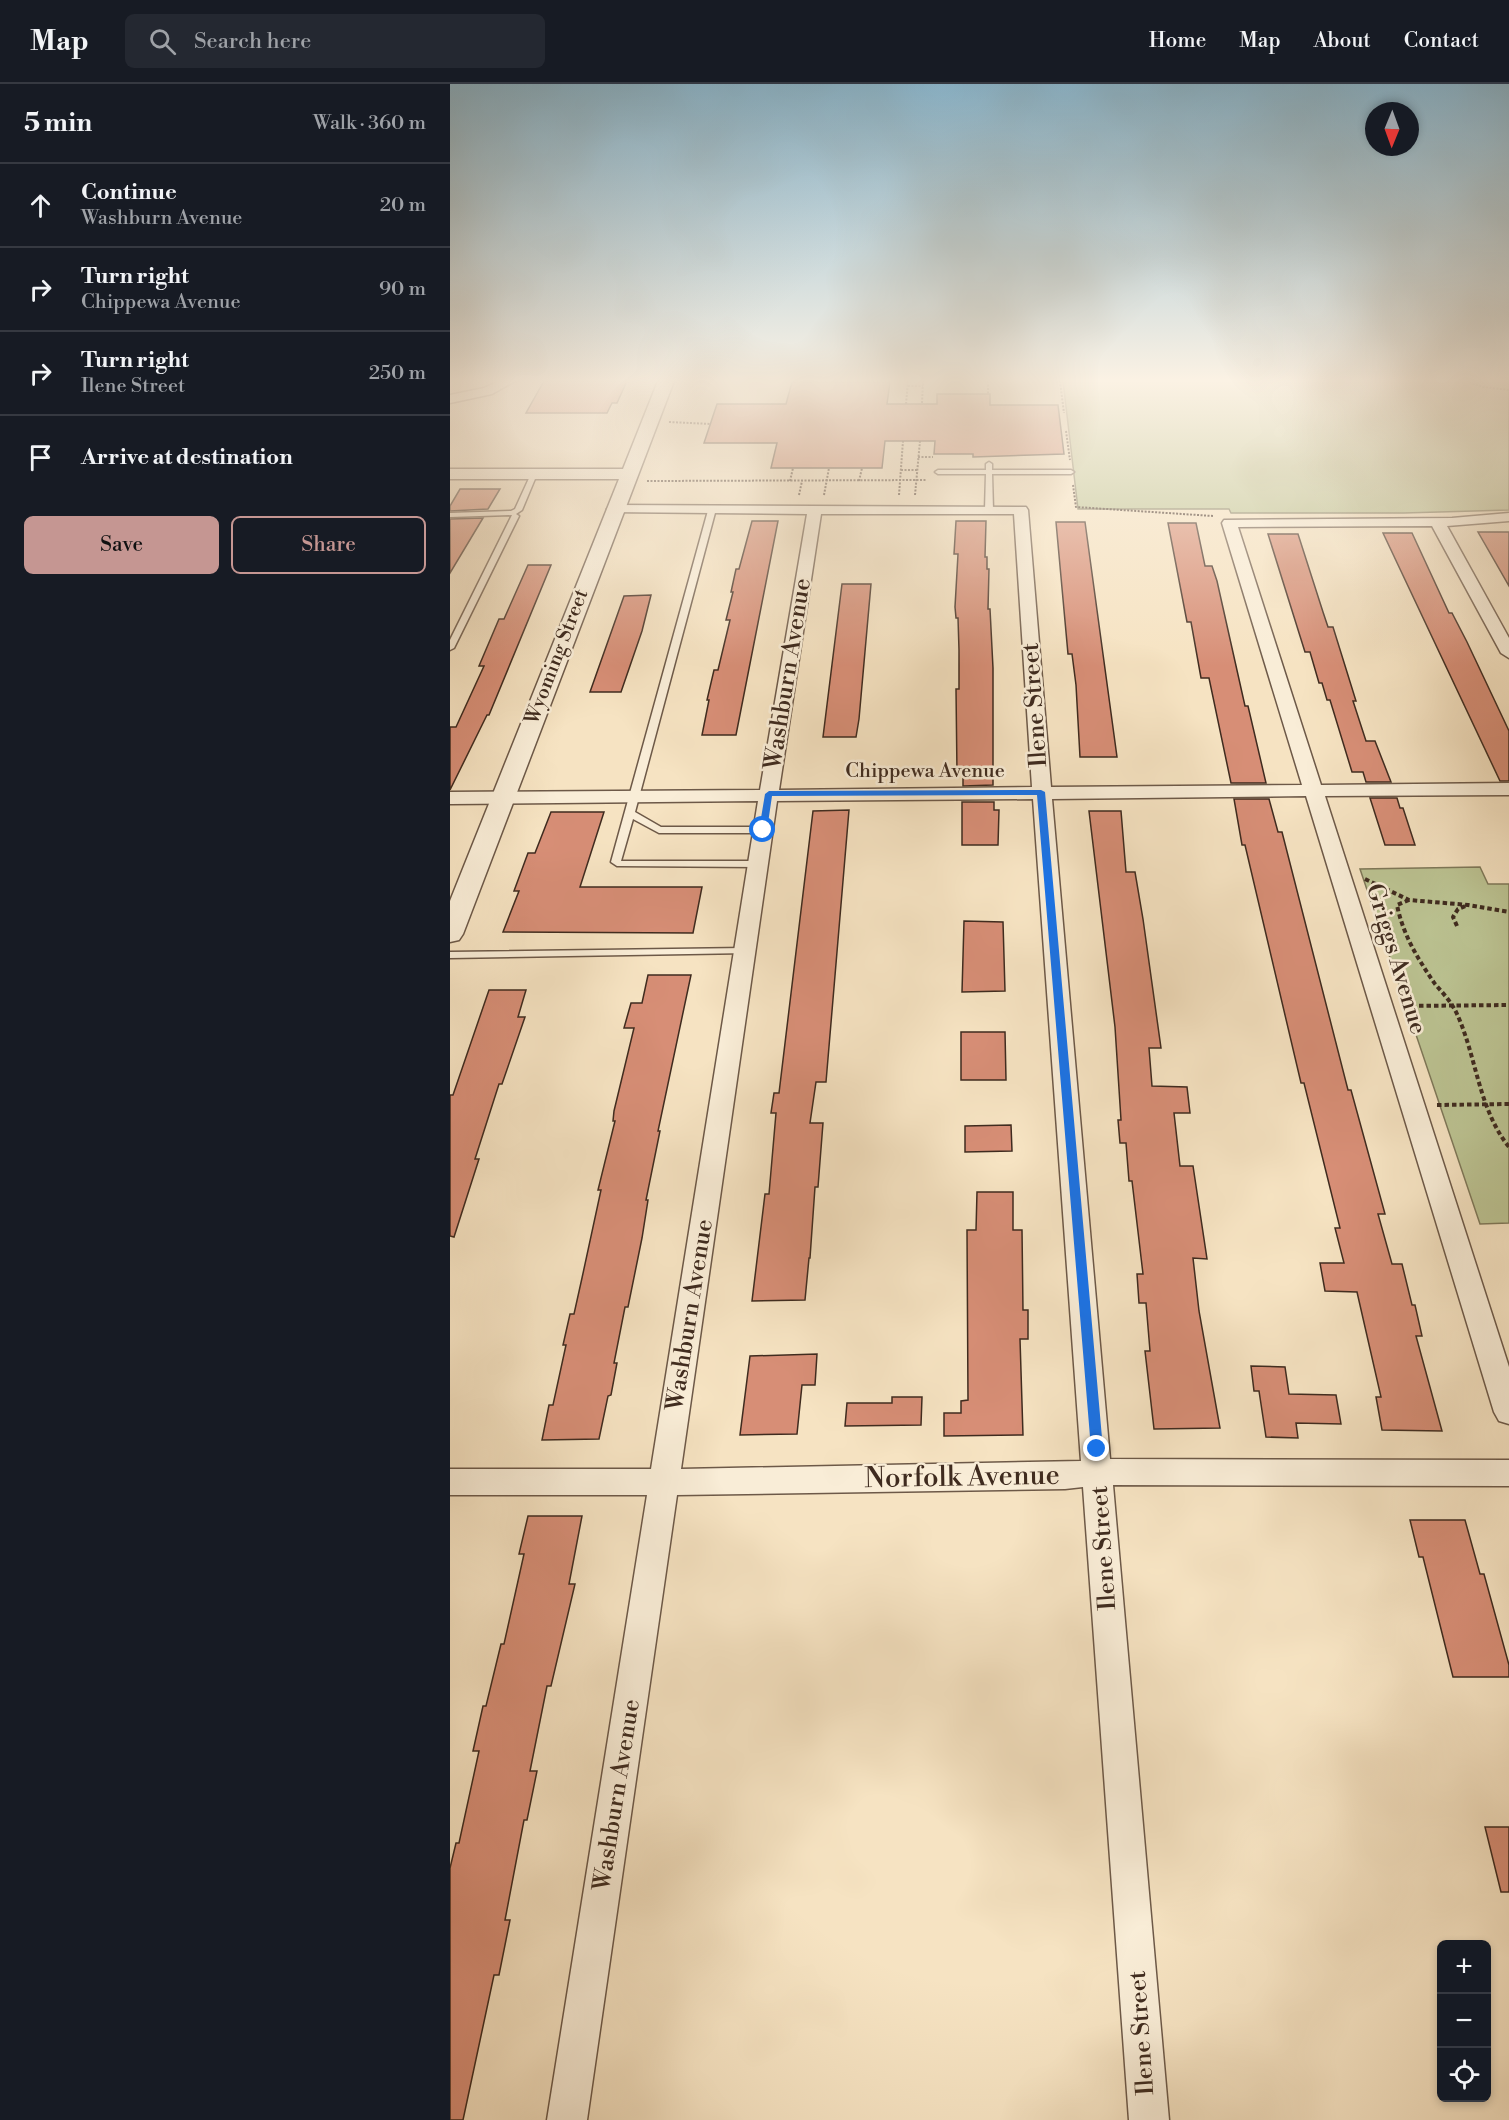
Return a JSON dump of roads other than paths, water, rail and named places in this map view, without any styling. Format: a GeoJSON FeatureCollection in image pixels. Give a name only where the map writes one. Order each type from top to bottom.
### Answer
{"type":"FeatureCollection","features":[{"type":"Feature","properties":{"kind":"street"},"geometry":{"type":"LineString","coordinates":[[585,476],[636,478]]}},
{"type":"Feature","properties":{"kind":"street","name":"Wyoming Street"},"geometry":{"type":"LineString","coordinates":[[450,934],[614,509],[636,478]]}},
{"type":"Feature","properties":{"kind":"street"},"geometry":{"type":"LineString","coordinates":[[614,509],[818,507],[989,510]]}},
{"type":"Feature","properties":{"kind":"street","name":"Washburn Avenue"},"geometry":{"type":"LineString","coordinates":[[567,2120],[763,830],[818,507]]}},
{"type":"Feature","properties":{"kind":"street","name":"Ilene Street"},"geometry":{"type":"LineString","coordinates":[[989,510],[1021,510],[1041,792],[1149,2120]]}},
{"type":"Feature","properties":{"kind":"street"},"geometry":{"type":"LineString","coordinates":[[1509,517],[1437,522],[1509,653]]}},
{"type":"Feature","properties":{"kind":"street","name":"Griggs Avenue"},"geometry":{"type":"LineString","coordinates":[[1437,522],[1225,520],[1314,790],[1509,1412]]}},
{"type":"Feature","properties":{"kind":"street","name":"Chippewa Avenue"},"geometry":{"type":"LineString","coordinates":[[450,798],[632,804],[769,794],[1509,789]]}},
{"type":"Feature","properties":{"kind":"street","name":"Norfolk Avenue"},"geometry":{"type":"LineString","coordinates":[[450,1482],[665,1482],[1065,1476],[1098,1472],[1509,1473]]}},
{"type":"Feature","properties":{"kind":"lane"},"geometry":{"type":"LineString","coordinates":[[450,514],[500,514],[518,510],[533,476]]}},
{"type":"Feature","properties":{"kind":"lane"},"geometry":{"type":"LineString","coordinates":[[989,510],[990,476]]}},
{"type":"Feature","properties":{"kind":"lane"},"geometry":{"type":"LineString","coordinates":[[712,509],[616,862],[621,864],[758,864]]}},
{"type":"Feature","properties":{"kind":"lane"},"geometry":{"type":"LineString","coordinates":[[450,648],[515,516]]}},
{"type":"Feature","properties":{"kind":"lane"},"geometry":{"type":"LineString","coordinates":[[632,804],[659,830],[763,830]]}},
{"type":"Feature","properties":{"kind":"lane"},"geometry":{"type":"LineString","coordinates":[[450,955],[745,951]]}}]}
